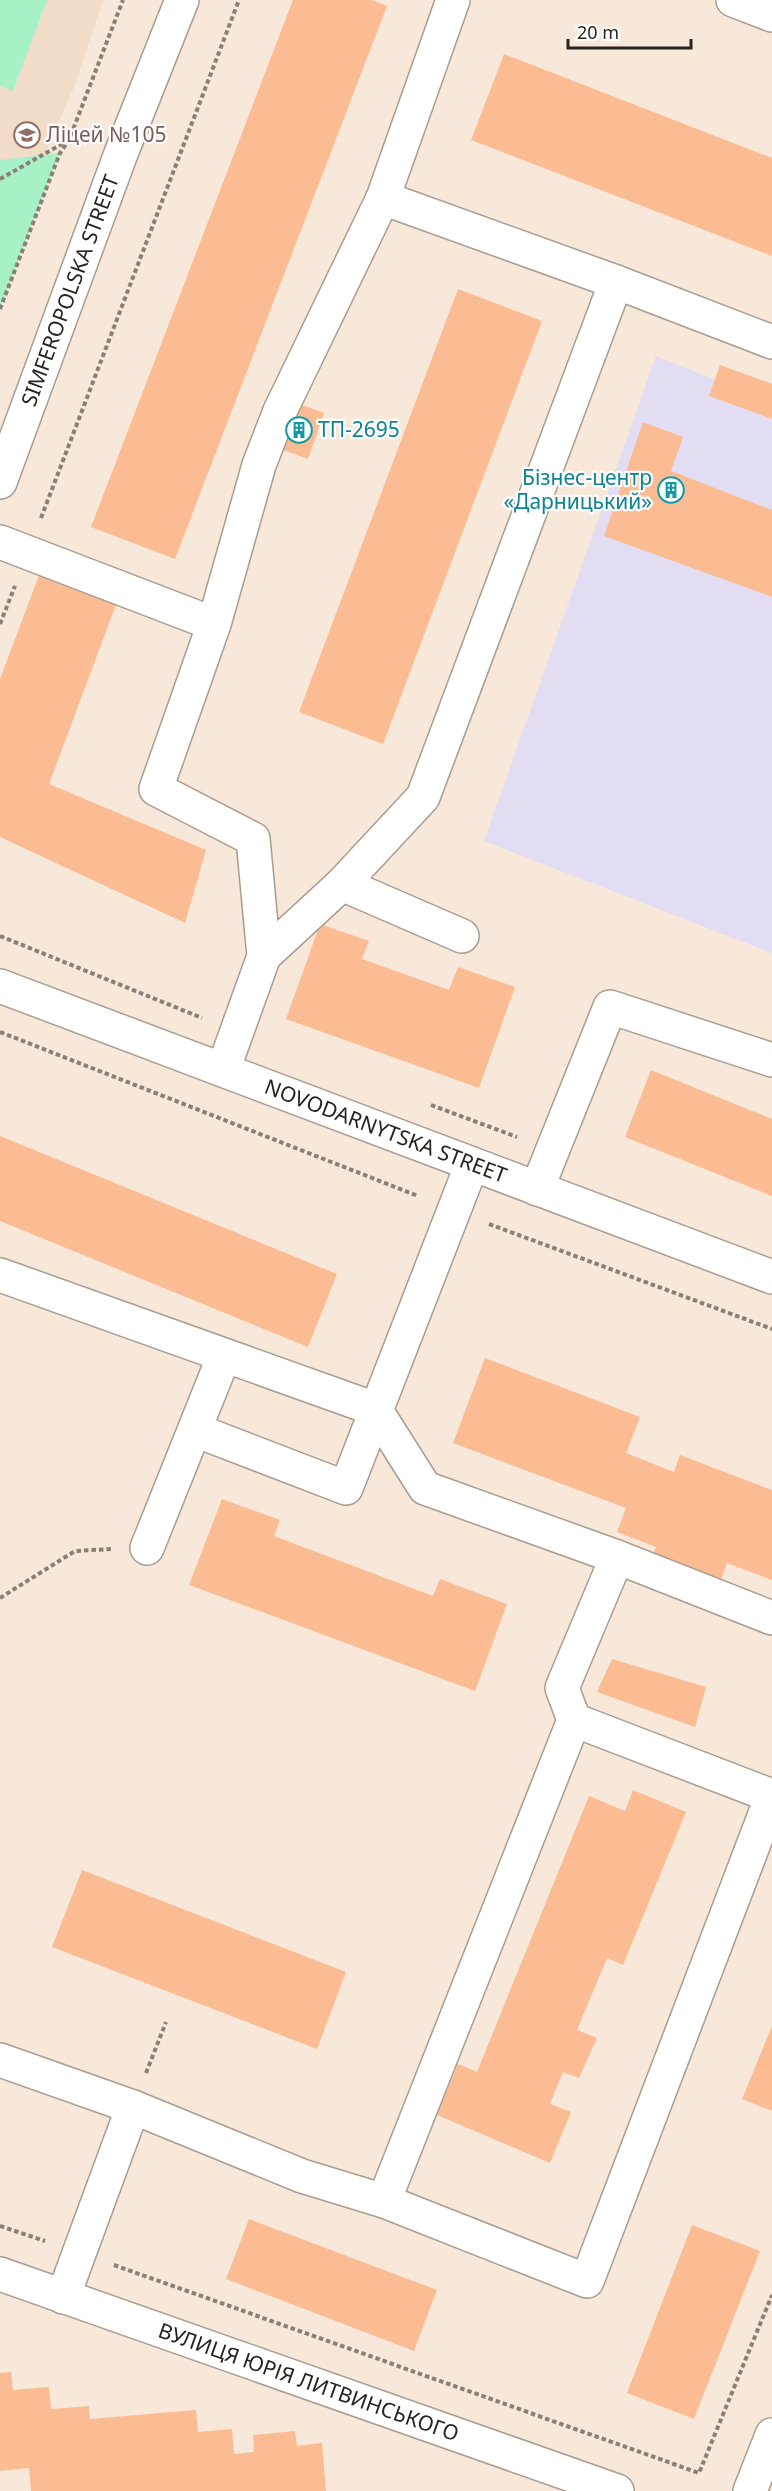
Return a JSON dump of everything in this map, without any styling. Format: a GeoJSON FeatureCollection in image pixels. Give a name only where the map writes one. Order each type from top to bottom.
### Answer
{"type":"FeatureCollection","features":[{"type":"Feature","properties":{"kind":"street","name":"SIMFEROPOLSKA STREET"},"geometry":{"type":"LineString","coordinates":[[0,482],[120,156],[182,0]]}},
{"type":"Feature","properties":{"kind":"street"},"geometry":{"type":"LineString","coordinates":[[223,1070],[264,956],[253,839],[156,789],[214,624],[259,465],[280,411],[383,198],[453,0]]}},
{"type":"Feature","properties":{"kind":"street"},"geometry":{"type":"LineString","coordinates":[[733,0],[772,15]]}},
{"type":"Feature","properties":{"kind":"street"},"geometry":{"type":"LineString","coordinates":[[383,198],[616,282],[772,342]]}},
{"type":"Feature","properties":{"kind":"street"},"geometry":{"type":"LineString","coordinates":[[264,956],[342,884],[423,797],[616,282]]}},
{"type":"Feature","properties":{"kind":"street"},"geometry":{"type":"LineString","coordinates":[[14,548],[214,624]]}},
{"type":"Feature","properties":{"kind":"street"},"geometry":{"type":"LineString","coordinates":[[342,884],[462,936]]}},
{"type":"Feature","properties":{"kind":"street","name":"NOVODARNYTSKA STREET"},"geometry":{"type":"LineString","coordinates":[[0,986],[772,1276]]}},
{"type":"Feature","properties":{"kind":"street"},"geometry":{"type":"LineString","coordinates":[[537,1189],[610,1007],[772,1060]]}},
{"type":"Feature","properties":{"kind":"street"},"geometry":{"type":"LineString","coordinates":[[195,1430],[346,1488],[472,1164]]}},
{"type":"Feature","properties":{"kind":"street"},"geometry":{"type":"LineString","coordinates":[[0,1275],[375,1409],[425,1488],[617,1557],[772,1618]]}},
{"type":"Feature","properties":{"kind":"street"},"geometry":{"type":"LineString","coordinates":[[147,1548],[224,1356]]}},
{"type":"Feature","properties":{"kind":"street"},"geometry":{"type":"LineString","coordinates":[[384,2201],[574,1720],[562,1688],[617,1557]]}},
{"type":"Feature","properties":{"kind":"street"},"geometry":{"type":"LineString","coordinates":[[0,2060],[133,2107],[302,2176],[384,2201],[587,2281],[772,1796],[574,1720]]}},
{"type":"Feature","properties":{"kind":"street"},"geometry":{"type":"LineString","coordinates":[[63,2297],[133,2107]]}},
{"type":"Feature","properties":{"kind":"street","name":"ВУЛИЦЯ ЮРІЯ ЛИТВИНСЬКОГО"},"geometry":{"type":"LineString","coordinates":[[0,2274],[617,2491]]}},
{"type":"Feature","properties":{"kind":"street"},"geometry":{"type":"LineString","coordinates":[[750,2491],[772,2435]]}},
{"type":"Feature","properties":{"kind":"path"},"geometry":{"type":"LineString","coordinates":[[0,309],[60,153],[69,140],[123,0]]}},
{"type":"Feature","properties":{"kind":"path"},"geometry":{"type":"LineString","coordinates":[[0,624],[14,548],[239,0]]}},
{"type":"Feature","properties":{"kind":"path"},"geometry":{"type":"LineString","coordinates":[[0,179],[69,140]]}},
{"type":"Feature","properties":{"kind":"path"},"geometry":{"type":"LineString","coordinates":[[0,936],[237,1032]]}},
{"type":"Feature","properties":{"kind":"path"},"geometry":{"type":"LineString","coordinates":[[0,1032],[453,1210],[772,1329]]}},
{"type":"Feature","properties":{"kind":"path"},"geometry":{"type":"LineString","coordinates":[[422,1101],[553,1150]]}},
{"type":"Feature","properties":{"kind":"path"},"geometry":{"type":"LineString","coordinates":[[0,1598],[75,1551],[147,1548]]}},
{"type":"Feature","properties":{"kind":"path"},"geometry":{"type":"LineString","coordinates":[[133,2107],[166,2022]]}},
{"type":"Feature","properties":{"kind":"path"},"geometry":{"type":"LineString","coordinates":[[0,2226],[80,2252],[699,2473],[772,2295]]}},
{"type":"Feature","properties":{"kind":"shaded area","name":"Ліцей №105"},"geometry":{"type":"Polygon","coordinates":[[[0,0],[103,0],[74,87],[0,270],[0,0]]]}},
{"type":"Feature","properties":{"kind":"shaded area"},"geometry":{"type":"Polygon","coordinates":[[[656,356],[772,403],[772,953],[484,841],[656,356]]]}},
{"type":"Feature","properties":{"kind":"green space"},"geometry":{"type":"Polygon","coordinates":[[[0,0],[47,0],[13,91],[0,86],[0,0]]]}},
{"type":"Feature","properties":{"kind":"green space"},"geometry":{"type":"Polygon","coordinates":[[[60,153],[0,309],[0,160],[60,153]]]}},
{"type":"Feature","properties":{"kind":"building"},"geometry":{"type":"Polygon","coordinates":[[[293,0],[372,0],[387,6],[175,559],[91,527],[293,0]]]}},
{"type":"Feature","properties":{"kind":"building"},"geometry":{"type":"Polygon","coordinates":[[[504,54],[772,158],[772,256],[471,140],[504,54]]]}},
{"type":"Feature","properties":{"kind":"building"},"geometry":{"type":"Polygon","coordinates":[[[458,289],[542,321],[383,744],[299,712],[458,289]]]}},
{"type":"Feature","properties":{"kind":"building"},"geometry":{"type":"Polygon","coordinates":[[[720,365],[772,384],[772,419],[709,396],[720,365]]]}},
{"type":"Feature","properties":{"kind":"building","name":"ТП-2695"},"geometry":{"type":"Polygon","coordinates":[[[291,401],[324,413],[308,459],[275,447],[291,401]]]}},
{"type":"Feature","properties":{"kind":"building","name":"Бізнес-центр «Дарницький»"},"geometry":{"type":"Polygon","coordinates":[[[643,422],[683,437],[671,471],[772,510],[772,597],[604,536],[643,422]]]}},
{"type":"Feature","properties":{"kind":"building"},"geometry":{"type":"Polygon","coordinates":[[[41,570],[117,602],[49,784],[206,850],[185,923],[0,837],[0,679],[41,570]]]}},
{"type":"Feature","properties":{"kind":"building"},"geometry":{"type":"Polygon","coordinates":[[[320,924],[369,941],[362,959],[449,990],[458,967],[515,987],[479,1088],[286,1019],[320,924]]]}},
{"type":"Feature","properties":{"kind":"building"},"geometry":{"type":"Polygon","coordinates":[[[651,1070],[772,1119],[772,1196],[625,1137],[651,1070]]]}},
{"type":"Feature","properties":{"kind":"building"},"geometry":{"type":"Polygon","coordinates":[[[0,1136],[337,1274],[308,1347],[0,1221],[0,1136]]]}},
{"type":"Feature","properties":{"kind":"building"},"geometry":{"type":"Polygon","coordinates":[[[485,1358],[640,1417],[626,1453],[674,1472],[680,1455],[772,1490],[772,1580],[727,1563],[717,1591],[648,1566],[656,1547],[617,1532],[626,1508],[453,1443],[485,1358]]]}},
{"type":"Feature","properties":{"kind":"building"},"geometry":{"type":"Polygon","coordinates":[[[222,1499],[280,1520],[274,1536],[433,1596],[440,1579],[507,1604],[475,1691],[189,1585],[222,1499]]]}},
{"type":"Feature","properties":{"kind":"building"},"geometry":{"type":"Polygon","coordinates":[[[612,1659],[706,1687],[695,1727],[597,1692],[612,1659]]]}},
{"type":"Feature","properties":{"kind":"building"},"geometry":{"type":"Polygon","coordinates":[[[633,1790],[686,1812],[623,1965],[607,1958],[577,2030],[597,2038],[579,2078],[563,2072],[550,2104],[571,2112],[550,2163],[437,2115],[458,2064],[477,2072],[589,1796],[625,1811],[633,1790]]]}},
{"type":"Feature","properties":{"kind":"building"},"geometry":{"type":"Polygon","coordinates":[[[82,1870],[346,1972],[317,2049],[52,1947],[82,1870]]]}},
{"type":"Feature","properties":{"kind":"building"},"geometry":{"type":"Polygon","coordinates":[[[772,2026],[772,2111],[742,2099],[772,2026]]]}},
{"type":"Feature","properties":{"kind":"building"},"geometry":{"type":"Polygon","coordinates":[[[249,2219],[437,2290],[414,2351],[226,2279],[249,2219]]]}},
{"type":"Feature","properties":{"kind":"building"},"geometry":{"type":"Polygon","coordinates":[[[692,2225],[760,2251],[694,2419],[627,2393],[692,2225]]]}},
{"type":"Feature","properties":{"kind":"building"},"geometry":{"type":"Polygon","coordinates":[[[11,2372],[13,2390],[49,2387],[51,2409],[89,2406],[90,2419],[196,2410],[198,2432],[232,2429],[234,2454],[254,2452],[253,2435],[295,2431],[297,2446],[322,2443],[326,2491],[31,2491],[29,2468],[0,2471],[0,2373],[11,2372]]]}},
{"type":"Feature","properties":{"kind":"place","name":"Ліцей №105"},"geometry":{"type":"Point","coordinates":[27,135]}},
{"type":"Feature","properties":{"kind":"place","name":"ТП-2695"},"geometry":{"type":"Point","coordinates":[299,430]}},
{"type":"Feature","properties":{"kind":"place","name":"Бізнес-центр «Дарницький»"},"geometry":{"type":"Point","coordinates":[671,490]}}]}
